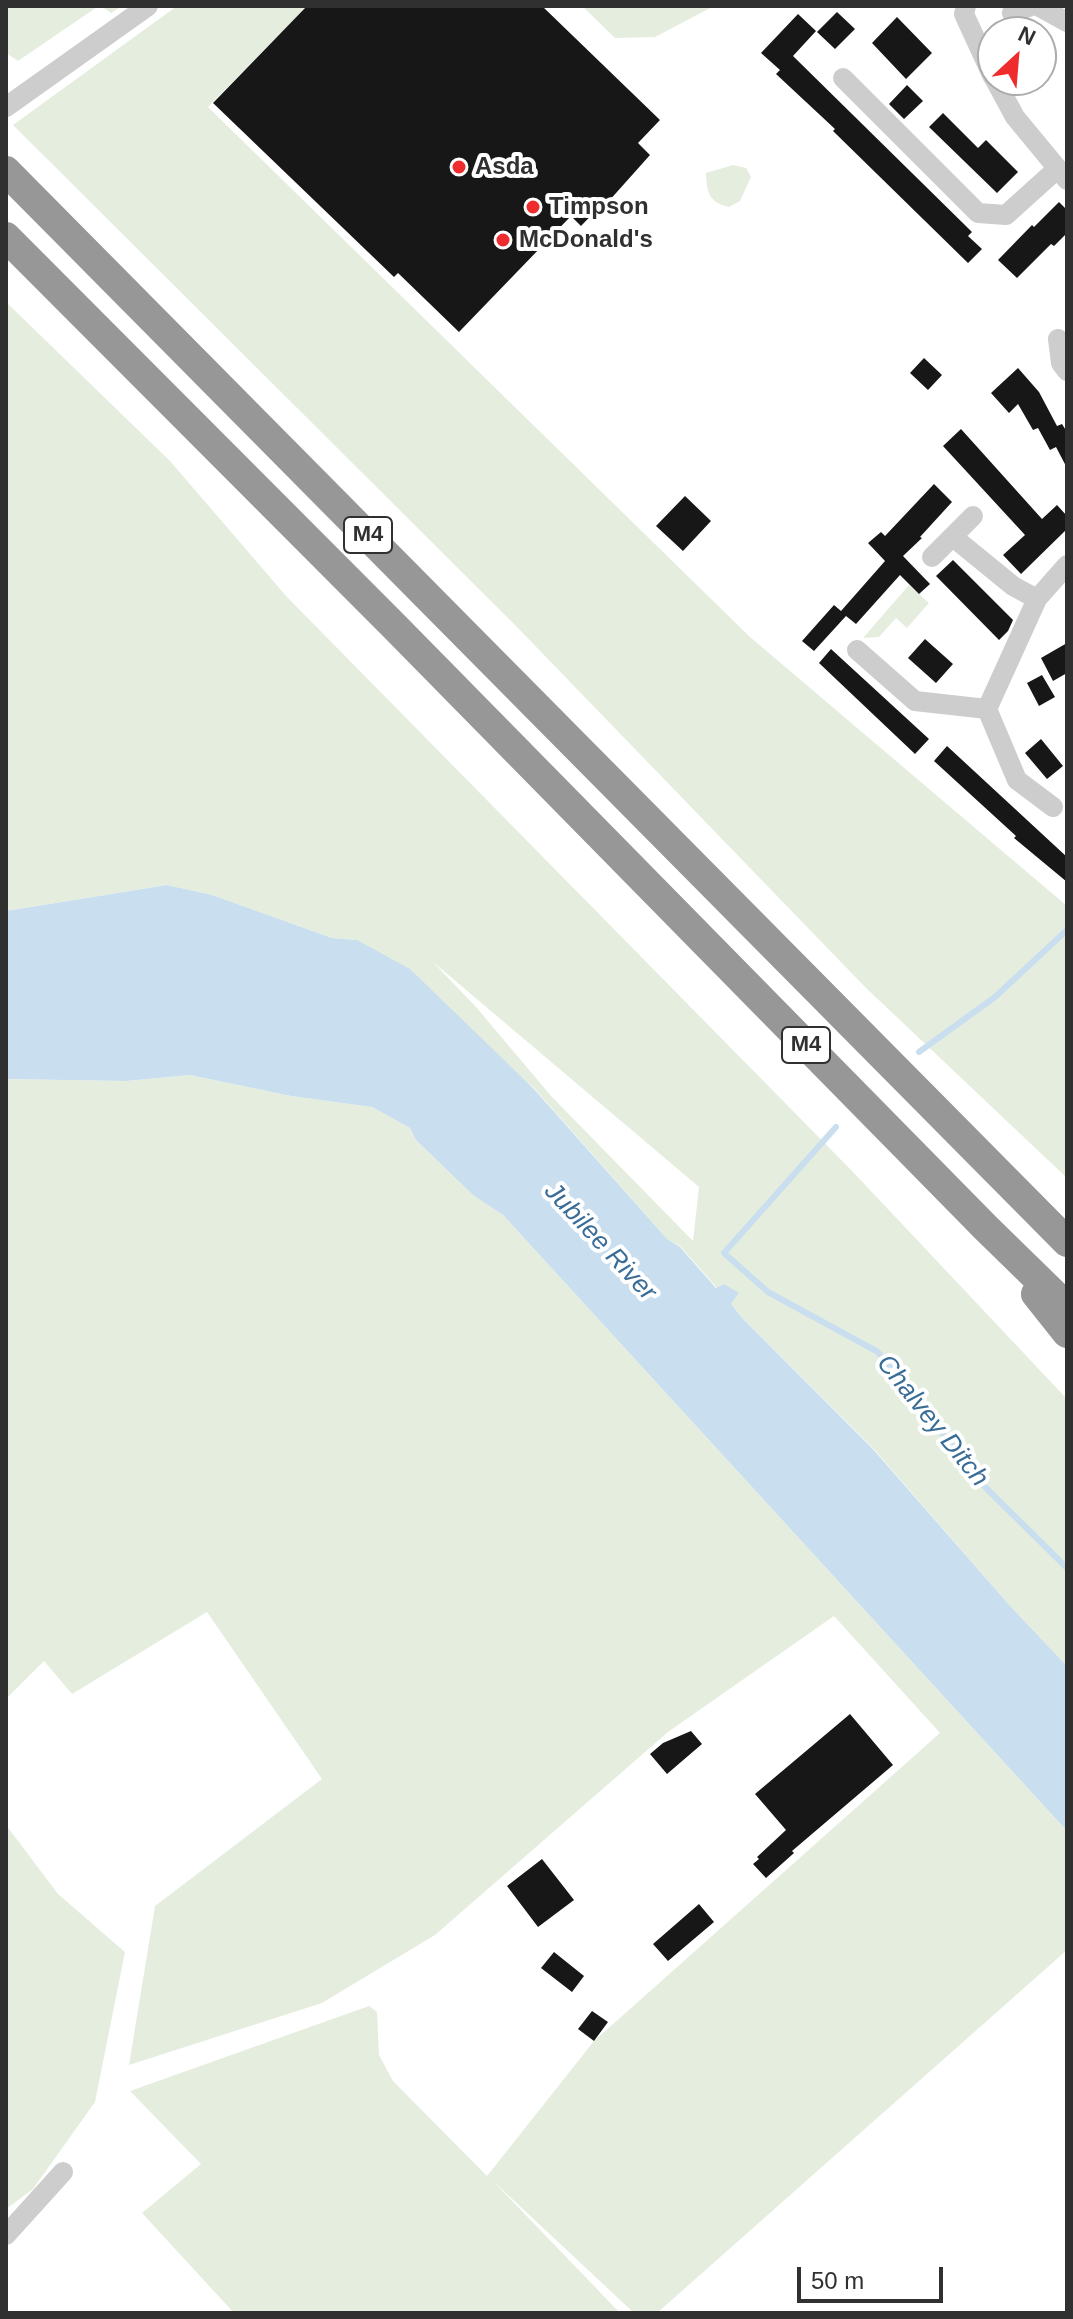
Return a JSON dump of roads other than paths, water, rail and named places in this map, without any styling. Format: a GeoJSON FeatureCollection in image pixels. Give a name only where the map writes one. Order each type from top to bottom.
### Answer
{"type":"FeatureCollection","features":[{"type":"Feature","properties":{"kind":"highway","name":"M4"},"geometry":{"type":"LineString","coordinates":[[6,171],[1063,1237]]}},
{"type":"Feature","properties":{"kind":"highway","name":"M4"},"geometry":{"type":"LineString","coordinates":[[6,237],[1067,1307]]}},
{"type":"Feature","properties":{"kind":"highway","name":"M4"},"geometry":{"type":"LineString","coordinates":[[986,1228],[1067,1333]]}},
{"type":"Feature","properties":{"kind":"street"},"geometry":{"type":"LineString","coordinates":[[6,107],[148,6]]}},
{"type":"Feature","properties":{"kind":"street"},"geometry":{"type":"LineString","coordinates":[[1038,6],[1067,22]]}},
{"type":"Feature","properties":{"kind":"street"},"geometry":{"type":"LineString","coordinates":[[960,9],[977,44]]}},
{"type":"Feature","properties":{"kind":"street"},"geometry":{"type":"LineString","coordinates":[[843,78],[978,213],[1006,215],[1062,175],[1015,117],[1003,96]]}},
{"type":"Feature","properties":{"kind":"street"},"geometry":{"type":"LineString","coordinates":[[1058,339],[1061,363],[1067,371]]}},
{"type":"Feature","properties":{"kind":"street"},"geometry":{"type":"LineString","coordinates":[[932,557],[973,516]]}},
{"type":"Feature","properties":{"kind":"street"},"geometry":{"type":"LineString","coordinates":[[953,537],[1013,586],[1037,599]]}},
{"type":"Feature","properties":{"kind":"street"},"geometry":{"type":"LineString","coordinates":[[1053,807],[1017,780],[987,709],[1037,599],[1064,574]]}},
{"type":"Feature","properties":{"kind":"street"},"geometry":{"type":"LineString","coordinates":[[857,650],[915,701],[987,709]]}},
{"type":"Feature","properties":{"kind":"street"},"geometry":{"type":"LineString","coordinates":[[6,2235],[63,2172]]}},
{"type":"Feature","properties":{"kind":"water","name":"Jubilee River"},"geometry":{"type":"Polygon","coordinates":[[[167,885],[212,895],[332,938],[357,940],[410,969],[534,1089],[667,1239],[680,1247],[716,1288],[724,1284],[739,1293],[731,1304],[744,1320],[872,1448],[1011,1607],[1067,1666],[1067,1831],[503,1215],[474,1196],[416,1140],[410,1128],[372,1107],[291,1096],[190,1075],[126,1081],[6,1079],[6,911],[167,885]]]}},
{"type":"Feature","properties":{"kind":"waterway","name":"Chalvey Ditch"},"geometry":{"type":"LineString","coordinates":[[919,1052],[995,997],[1067,930]]}},
{"type":"Feature","properties":{"kind":"waterway","name":"Chalvey Ditch"},"geometry":{"type":"LineString","coordinates":[[836,1127],[724,1253],[768,1292],[878,1352],[985,1487],[1067,1568]]}},
{"type":"Feature","properties":{"kind":"place","name":"Asda"},"geometry":{"type":"Point","coordinates":[459,167]}},
{"type":"Feature","properties":{"kind":"place","name":"Timpson"},"geometry":{"type":"Point","coordinates":[533,207]}},
{"type":"Feature","properties":{"kind":"place","name":"McDonald's"},"geometry":{"type":"Point","coordinates":[503,240]}}]}
